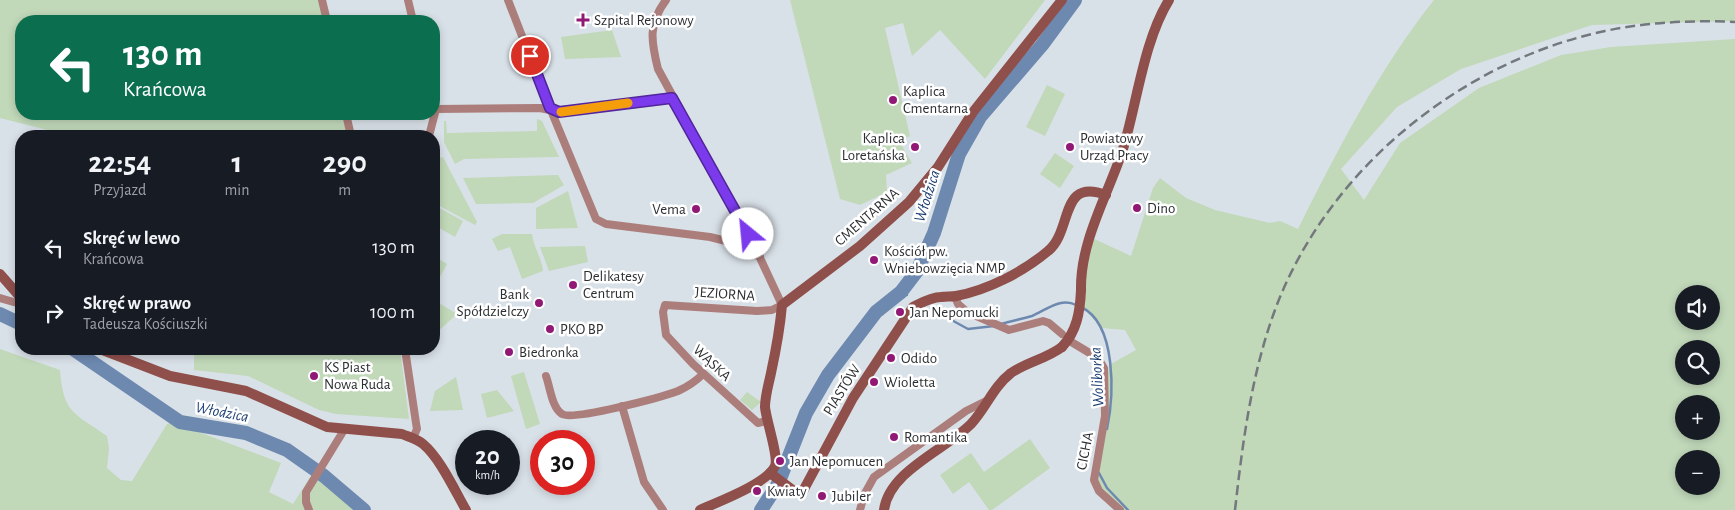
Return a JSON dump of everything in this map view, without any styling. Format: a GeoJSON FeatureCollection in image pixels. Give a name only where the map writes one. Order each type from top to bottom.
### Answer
{"type":"FeatureCollection","features":[{"type":"Feature","properties":{"kind":"street"},"geometry":{"type":"LineString","coordinates":[[322,0],[326,15]]}},
{"type":"Feature","properties":{"kind":"street"},"geometry":{"type":"LineString","coordinates":[[408,0],[412,15]]}},
{"type":"Feature","properties":{"kind":"street"},"geometry":{"type":"LineString","coordinates":[[508,0],[596,219],[606,224],[710,237],[730,242],[760,257]]}},
{"type":"Feature","properties":{"kind":"street"},"geometry":{"type":"LineString","coordinates":[[666,0],[656,14],[652,39],[656,61],[672,98],[760,257],[782,305],[765,404],[776,457],[772,475],[700,510]]}},
{"type":"Feature","properties":{"kind":"street","name":"CMENTARNA"},"geometry":{"type":"LineString","coordinates":[[782,305],[860,246],[909,202],[938,167],[973,112],[1038,33],[1062,0]]}},
{"type":"Feature","properties":{"kind":"street"},"geometry":{"type":"LineString","coordinates":[[884,510],[892,488],[907,473],[971,423],[986,401],[1010,374],[1024,365],[1047,357],[1062,347],[1070,337],[1079,316],[1084,252],[1123,148],[1156,29],[1169,0]]}},
{"type":"Feature","properties":{"kind":"street"},"geometry":{"type":"LineString","coordinates":[[440,105],[550,108],[559,112],[672,98]]}},
{"type":"Feature","properties":{"kind":"street"},"geometry":{"type":"LineString","coordinates":[[958,296],[1005,278],[1050,250],[1060,237],[1072,200],[1077,195],[1091,191],[1106,195]]}},
{"type":"Feature","properties":{"kind":"street"},"geometry":{"type":"LineString","coordinates":[[0,274],[15,292]]}},
{"type":"Feature","properties":{"kind":"street","name":"PIASTÓW"},"geometry":{"type":"LineString","coordinates":[[772,475],[784,485],[794,490],[803,491],[853,398],[912,307],[939,297],[958,296]]}},
{"type":"Feature","properties":{"kind":"street","name":"CICHA"},"geometry":{"type":"LineString","coordinates":[[958,296],[958,304],[967,312],[1009,330],[1043,321],[1049,323],[1072,342],[1098,358],[1104,368],[1105,416],[1094,480],[1099,491],[1120,510]]}},
{"type":"Feature","properties":{"kind":"street"},"geometry":{"type":"LineString","coordinates":[[0,298],[15,302]]}},
{"type":"Feature","properties":{"kind":"street","name":"JEZIORNA"},"geometry":{"type":"LineString","coordinates":[[665,305],[757,311],[772,310],[782,305]]}},
{"type":"Feature","properties":{"kind":"street","name":"WĄSKA"},"geometry":{"type":"LineString","coordinates":[[665,305],[664,327],[666,335],[703,374],[758,423],[767,421]]}},
{"type":"Feature","properties":{"kind":"street"},"geometry":{"type":"LineString","coordinates":[[116,355],[170,376],[246,391],[327,427],[402,434],[413,438],[423,444],[431,453],[466,510]]}},
{"type":"Feature","properties":{"kind":"street"},"geometry":{"type":"LineString","coordinates":[[406,355],[417,429],[413,438]]}},
{"type":"Feature","properties":{"kind":"street"},"geometry":{"type":"LineString","coordinates":[[546,376],[556,408],[563,415],[573,416],[622,406],[679,390],[703,374]]}},
{"type":"Feature","properties":{"kind":"street"},"geometry":{"type":"LineString","coordinates":[[860,510],[864,495],[874,477],[966,411],[986,401]]}},
{"type":"Feature","properties":{"kind":"street"},"geometry":{"type":"LineString","coordinates":[[622,406],[644,482],[663,510]]}},
{"type":"Feature","properties":{"kind":"street"},"geometry":{"type":"LineString","coordinates":[[309,510],[306,502],[306,492],[344,430]]}},
{"type":"Feature","properties":{"kind":"green space"},"geometry":{"type":"Polygon","coordinates":[[[0,0],[320,0],[324,15],[15,15],[15,120],[347,120],[350,130],[47,130],[0,118],[0,0]]]}},
{"type":"Feature","properties":{"kind":"green space"},"geometry":{"type":"Polygon","coordinates":[[[790,0],[1045,0],[985,79],[940,30],[912,56],[903,23],[885,28],[910,136],[899,141],[912,163],[886,175],[887,192],[860,205],[840,199],[790,0]]]}},
{"type":"Feature","properties":{"kind":"green space"},"geometry":{"type":"Polygon","coordinates":[[[1434,0],[1735,0],[1735,21],[1592,25],[1461,69],[1397,107],[1341,169],[1364,200],[1400,143],[1479,88],[1561,55],[1611,47],[1735,39],[1735,510],[1120,510],[1094,480],[1109,365],[1136,350],[1125,330],[1102,328],[1084,309],[1081,290],[1090,237],[1131,256],[1153,188],[1160,178],[1186,198],[1215,210],[1270,223],[1280,221],[1298,229],[1360,111],[1395,54],[1434,0]]]}},
{"type":"Feature","properties":{"kind":"green space"},"geometry":{"type":"Polygon","coordinates":[[[612,30],[621,57],[565,59],[561,37],[612,30]]]}},
{"type":"Feature","properties":{"kind":"green space"},"geometry":{"type":"Polygon","coordinates":[[[1047,85],[1065,94],[1045,136],[1026,127],[1047,85]]]}},
{"type":"Feature","properties":{"kind":"green space"},"geometry":{"type":"Polygon","coordinates":[[[537,119],[542,121],[559,157],[464,159],[455,164],[444,142],[444,121],[446,121],[447,133],[537,131],[537,119]]]}},
{"type":"Feature","properties":{"kind":"green space"},"geometry":{"type":"Polygon","coordinates":[[[1055,153],[1074,166],[1060,188],[1040,174],[1055,153]]]}},
{"type":"Feature","properties":{"kind":"green space"},"geometry":{"type":"Polygon","coordinates":[[[443,157],[477,222],[475,225],[440,206],[440,158],[443,157]]]}},
{"type":"Feature","properties":{"kind":"green space"},"geometry":{"type":"Polygon","coordinates":[[[558,175],[564,185],[533,203],[476,204],[463,178],[558,175]]]}},
{"type":"Feature","properties":{"kind":"green space"},"geometry":{"type":"Polygon","coordinates":[[[568,191],[578,228],[536,229],[536,208],[568,191]]]}},
{"type":"Feature","properties":{"kind":"green space"},"geometry":{"type":"Polygon","coordinates":[[[440,208],[463,221],[455,237],[440,228],[440,208]]]}},
{"type":"Feature","properties":{"kind":"green space"},"geometry":{"type":"Polygon","coordinates":[[[502,234],[532,234],[543,271],[522,279],[510,247],[498,251],[492,239],[502,234]]]}},
{"type":"Feature","properties":{"kind":"green space"},"geometry":{"type":"Polygon","coordinates":[[[585,246],[588,262],[549,271],[540,247],[585,246]]]}},
{"type":"Feature","properties":{"kind":"green space"},"geometry":{"type":"Polygon","coordinates":[[[440,260],[447,264],[440,277],[440,260]]]}},
{"type":"Feature","properties":{"kind":"green space"},"geometry":{"type":"Polygon","coordinates":[[[440,304],[457,314],[440,330],[440,304]]]}},
{"type":"Feature","properties":{"kind":"green space"},"geometry":{"type":"Polygon","coordinates":[[[0,349],[60,370],[67,404],[78,416],[107,436],[109,448],[107,468],[121,480],[132,481],[167,424],[172,422],[281,463],[269,492],[293,504],[314,471],[324,476],[364,510],[0,510],[0,349]]]}},
{"type":"Feature","properties":{"kind":"green space"},"geometry":{"type":"Polygon","coordinates":[[[194,355],[401,355],[409,419],[336,414],[319,410],[248,376],[194,370],[194,355]]]}},
{"type":"Feature","properties":{"kind":"green space"},"geometry":{"type":"Polygon","coordinates":[[[524,372],[540,424],[526,429],[511,376],[524,372]]]}},
{"type":"Feature","properties":{"kind":"green space"},"geometry":{"type":"Polygon","coordinates":[[[456,377],[463,410],[430,411],[435,391],[456,377]]]}},
{"type":"Feature","properties":{"kind":"green space"},"geometry":{"type":"Polygon","coordinates":[[[497,390],[514,411],[487,418],[481,394],[497,390]]]}},
{"type":"Feature","properties":{"kind":"green space"},"geometry":{"type":"Polygon","coordinates":[[[747,392],[761,402],[752,410],[740,400],[747,392]]]}},
{"type":"Feature","properties":{"kind":"green space"},"geometry":{"type":"Polygon","coordinates":[[[1030,439],[1050,468],[992,510],[989,510],[969,482],[953,494],[940,475],[971,453],[984,472],[1030,439]]]}},
{"type":"Feature","properties":{"kind":"waterway","name":"Włodzica"},"geometry":{"type":"LineString","coordinates":[[761,510],[778,484],[806,413],[828,375],[876,312],[901,292],[917,271],[934,233],[959,154],[980,117],[1042,45],[1075,0]]}},
{"type":"Feature","properties":{"kind":"waterway","name":"Woliborka"},"geometry":{"type":"LineString","coordinates":[[901,292],[907,295]]}},
{"type":"Feature","properties":{"kind":"waterway","name":"Woliborka"},"geometry":{"type":"LineString","coordinates":[[1001,324],[1032,316],[1059,303],[1065,302],[1076,305]]}},
{"type":"Feature","properties":{"kind":"waterway","name":"Woliborka"},"geometry":{"type":"LineString","coordinates":[[1081,307],[1093,316],[1107,344],[1111,380],[1107,429]]}},
{"type":"Feature","properties":{"kind":"waterway","name":"Woliborka"},"geometry":{"type":"LineString","coordinates":[[935,311],[968,329],[994,326]]}},
{"type":"Feature","properties":{"kind":"waterway","name":"Włodzica"},"geometry":{"type":"LineString","coordinates":[[0,314],[15,321]]}},
{"type":"Feature","properties":{"kind":"waterway","name":"Włodzica"},"geometry":{"type":"LineString","coordinates":[[82,355],[180,422],[246,433],[287,450],[324,476],[364,510]]}},
{"type":"Feature","properties":{"kind":"waterway","name":"Woliborka"},"geometry":{"type":"LineString","coordinates":[[1099,473],[1107,488],[1128,510]]}},
{"type":"Feature","properties":{"kind":"railway"},"geometry":{"type":"LineString","coordinates":[[1235,510],[1241,457],[1255,379],[1261,353],[1278,302],[1302,253],[1332,206],[1368,164],[1408,127],[1453,94],[1502,67],[1552,46],[1605,31],[1637,26],[1703,21],[1735,22]]}},
{"type":"Feature","properties":{"kind":"slow traffic"},"geometry":{"type":"LineString","coordinates":[[561,112],[628,103]]}},
{"type":"Feature","properties":{"kind":"place","name":"Szpital Rejonowy"},"geometry":{"type":"Point","coordinates":[583,20]}},
{"type":"Feature","properties":{"kind":"place","name":"Kaplica Cmentarna"},"geometry":{"type":"Point","coordinates":[893,100]}},
{"type":"Feature","properties":{"kind":"place","name":"Kaplica Loretańska"},"geometry":{"type":"Point","coordinates":[915,147]}},
{"type":"Feature","properties":{"kind":"place","name":"Powiatowy Urząd Pracy"},"geometry":{"type":"Point","coordinates":[1070,147]}},
{"type":"Feature","properties":{"kind":"place","name":"Dino"},"geometry":{"type":"Point","coordinates":[1137,208]}},
{"type":"Feature","properties":{"kind":"place","name":"Vema"},"geometry":{"type":"Point","coordinates":[696,209]}},
{"type":"Feature","properties":{"kind":"place","name":"Kościół pw. Wniebowzięcia NMP"},"geometry":{"type":"Point","coordinates":[874,260]}},
{"type":"Feature","properties":{"kind":"place","name":"Delikatesy Centrum"},"geometry":{"type":"Point","coordinates":[573,285]}},
{"type":"Feature","properties":{"kind":"place","name":"Bank Spółdzielczy"},"geometry":{"type":"Point","coordinates":[539,303]}},
{"type":"Feature","properties":{"kind":"place","name":"Jan Nepomucki"},"geometry":{"type":"Point","coordinates":[900,312]}},
{"type":"Feature","properties":{"kind":"place","name":"PKO BP"},"geometry":{"type":"Point","coordinates":[550,329]}},
{"type":"Feature","properties":{"kind":"place","name":"Biedronka"},"geometry":{"type":"Point","coordinates":[509,352]}},
{"type":"Feature","properties":{"kind":"place","name":"Odido"},"geometry":{"type":"Point","coordinates":[891,358]}},
{"type":"Feature","properties":{"kind":"place","name":"KS Piast Nowa Ruda"},"geometry":{"type":"Point","coordinates":[314,376]}},
{"type":"Feature","properties":{"kind":"place","name":"Wioletta"},"geometry":{"type":"Point","coordinates":[874,382]}},
{"type":"Feature","properties":{"kind":"place","name":"Romantika"},"geometry":{"type":"Point","coordinates":[894,437]}},
{"type":"Feature","properties":{"kind":"place","name":"Jan Nepomucen"},"geometry":{"type":"Point","coordinates":[780,461]}},
{"type":"Feature","properties":{"kind":"place","name":"Kwiaty"},"geometry":{"type":"Point","coordinates":[757,491]}},
{"type":"Feature","properties":{"kind":"place","name":"Jubiler"},"geometry":{"type":"Point","coordinates":[822,496]}},
{"type":"Feature","properties":{"kind":"route"},"geometry":{"type":"LineString","coordinates":[[530,56],[550,108],[559,112],[672,98],[748,234]]}}]}
